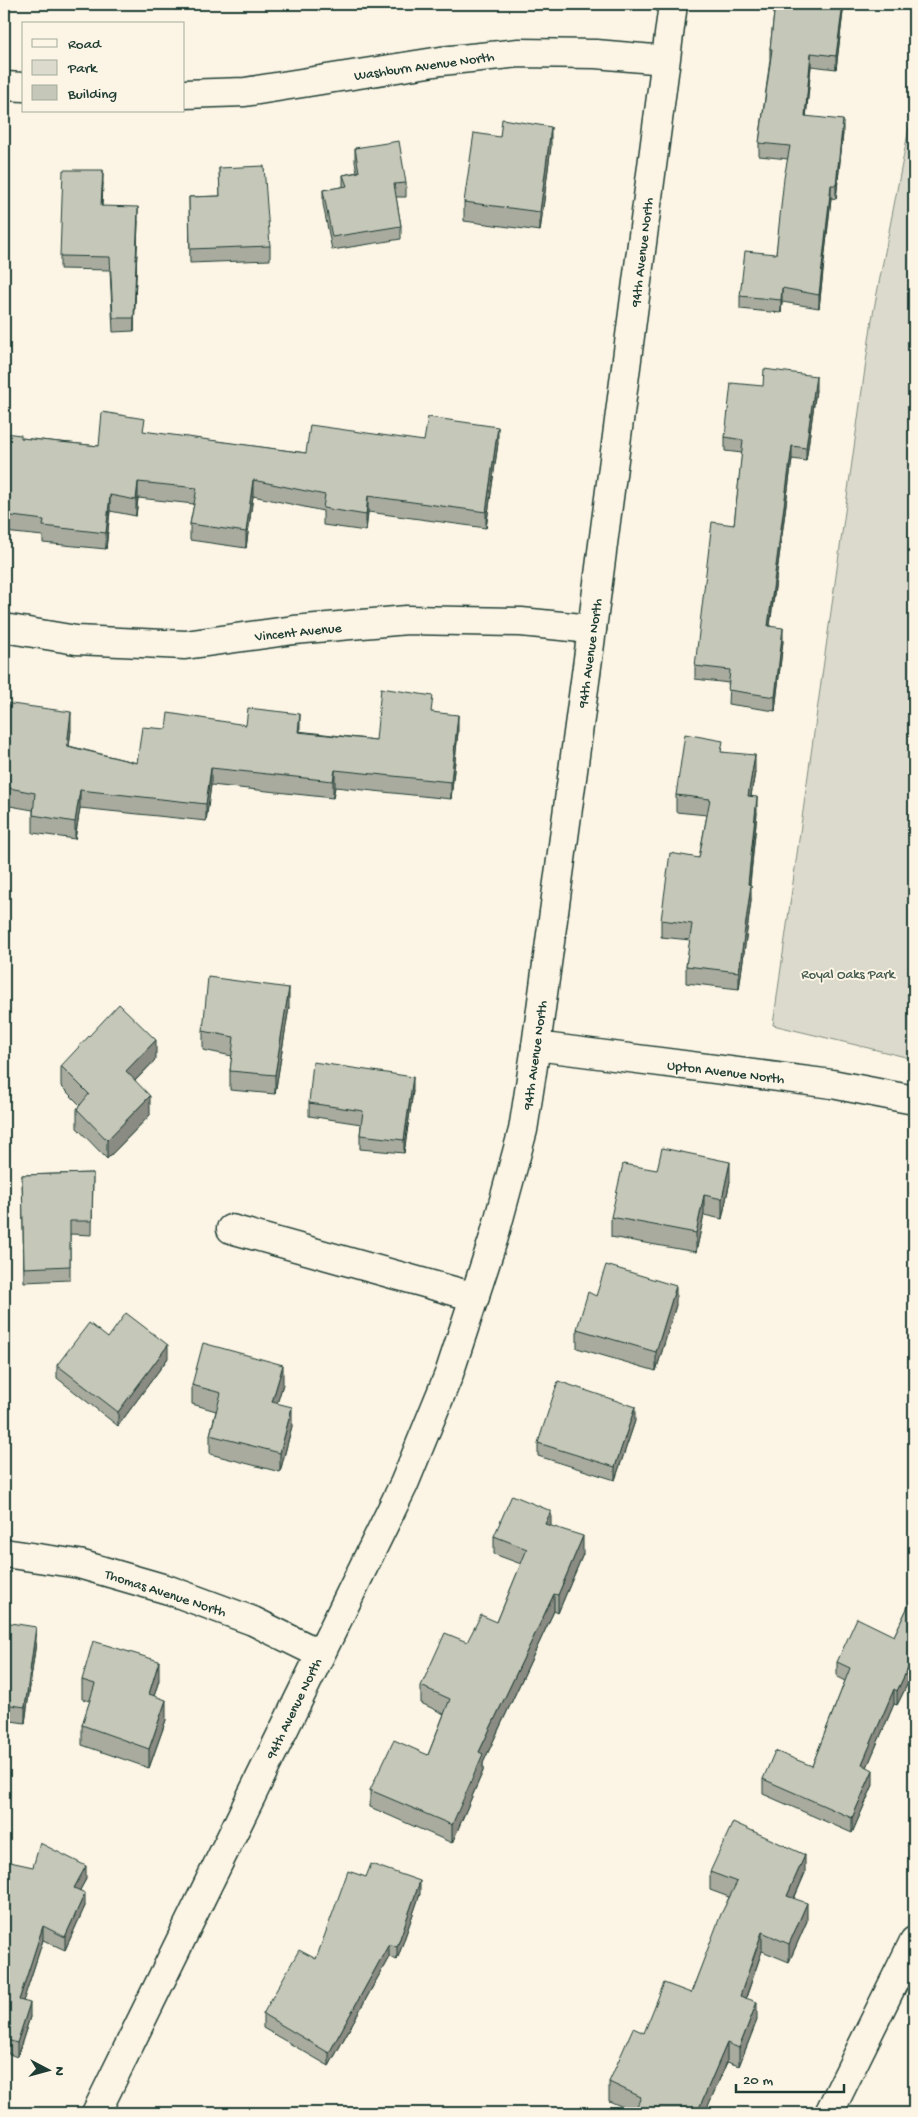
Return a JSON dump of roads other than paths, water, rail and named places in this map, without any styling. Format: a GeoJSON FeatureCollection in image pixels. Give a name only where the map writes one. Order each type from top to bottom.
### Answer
{"type":"FeatureCollection","features":[{"type":"Feature","properties":{"kind":"street","name":"94th Avenue North"},"geometry":{"type":"LineString","coordinates":[[96,2113],[404,1484],[449,1374],[476,1297],[523,1130],[592,629],[672,4]]}},
{"type":"Feature","properties":{"kind":"street","name":"Washburn Avenue North"},"geometry":{"type":"LineString","coordinates":[[185,94],[245,92],[441,61],[519,53],[596,54],[665,60]]}},
{"type":"Feature","properties":{"kind":"street"},"geometry":{"type":"LineString","coordinates":[[4,86],[22,88]]}},
{"type":"Feature","properties":{"kind":"street","name":"Vincent Avenue"},"geometry":{"type":"LineString","coordinates":[[4,628],[76,640],[185,645],[294,630],[407,620],[521,622],[592,629]]}},
{"type":"Feature","properties":{"kind":"street","name":"Upton Avenue North"},"geometry":{"type":"LineString","coordinates":[[536,1046],[832,1084],[914,1100]]}},
{"type":"Feature","properties":{"kind":"street"},"geometry":{"type":"LineString","coordinates":[[231,1229],[476,1297]]}},
{"type":"Feature","properties":{"kind":"street","name":"Thomas Avenue North"},"geometry":{"type":"LineString","coordinates":[[4,1553],[79,1564],[169,1590],[253,1621],[320,1654]]}},
{"type":"Feature","properties":{"kind":"street"},"geometry":{"type":"LineString","coordinates":[[829,2113],[914,1941]]}},
{"type":"Feature","properties":{"kind":"park label","name":"Royal Oaks Park"},"geometry":{"type":"Point","coordinates":[848,973]}}]}
